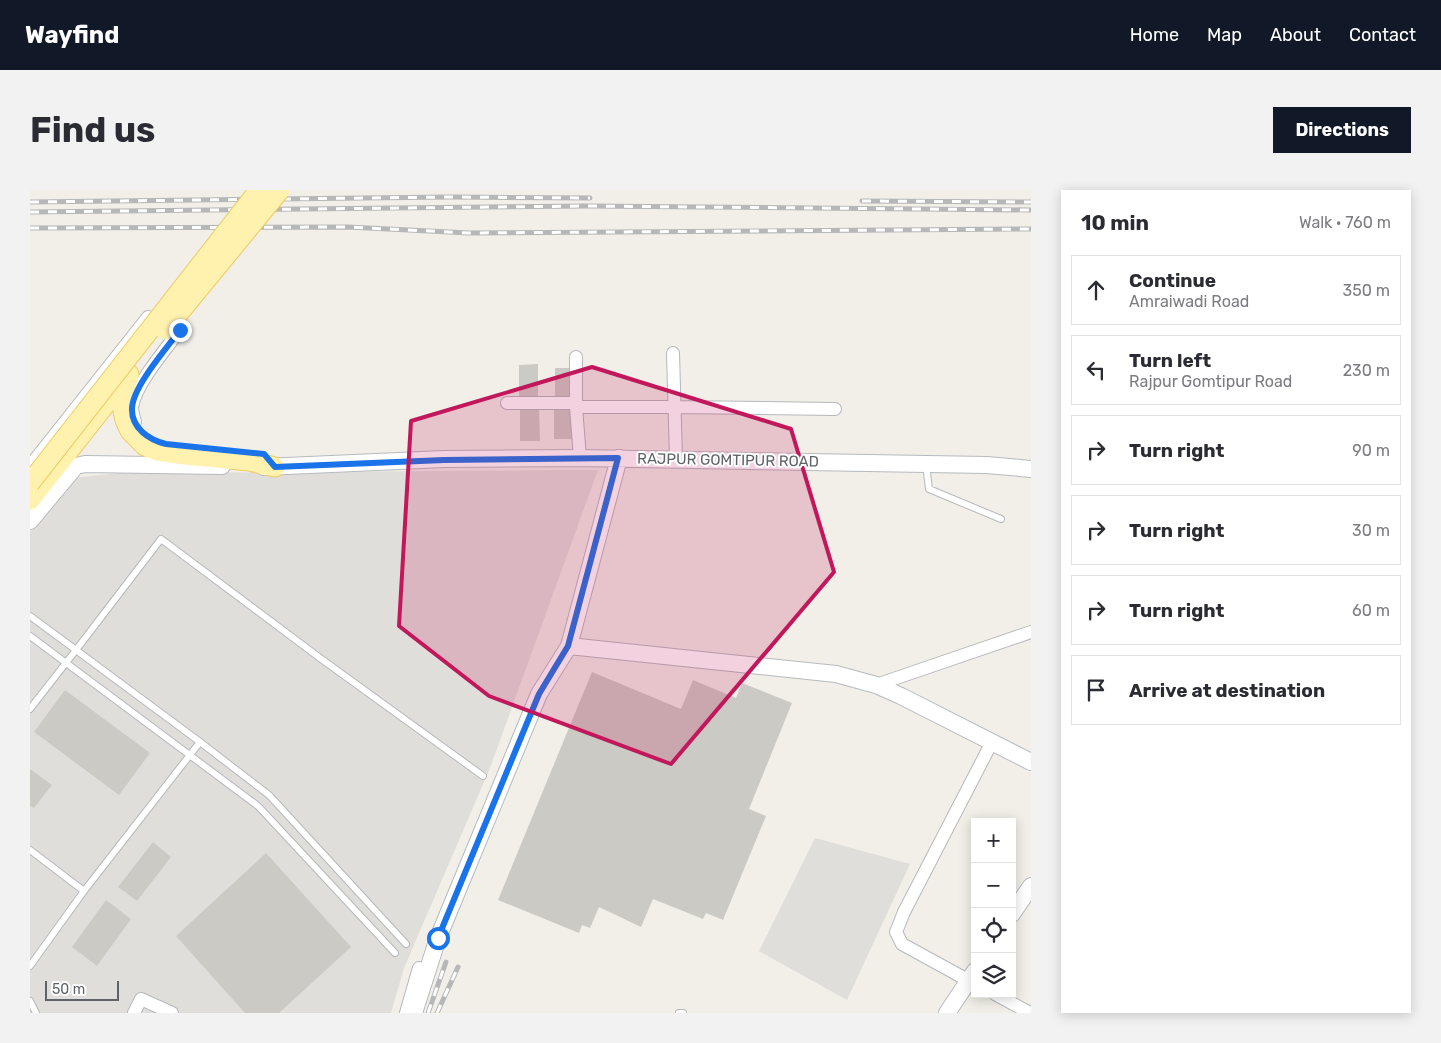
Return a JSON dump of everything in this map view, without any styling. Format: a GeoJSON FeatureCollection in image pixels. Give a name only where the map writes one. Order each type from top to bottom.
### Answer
{"type":"FeatureCollection","features":[{"type":"Feature","properties":{"kind":"main road"},"geometry":{"type":"LineString","coordinates":[[30,483],[259,190]]}},
{"type":"Feature","properties":{"kind":"main road"},"geometry":{"type":"LineString","coordinates":[[30,500],[129,374],[280,190]]}},
{"type":"Feature","properties":{"kind":"main road"},"geometry":{"type":"LineString","coordinates":[[129,374],[124,395],[125,420],[130,431],[144,446],[158,451],[249,461],[275,467]]}},
{"type":"Feature","properties":{"kind":"main road"},"geometry":{"type":"LineString","coordinates":[[414,1013],[438,938],[539,694],[568,646],[618,458]]}},
{"type":"Feature","properties":{"kind":"main road","name":"RAJPUR GOMTIPUR ROAD"},"geometry":{"type":"LineString","coordinates":[[30,521],[76,466],[85,464],[275,467],[444,460],[618,458],[987,465],[1031,469]]}},
{"type":"Feature","properties":{"kind":"main road"},"geometry":{"type":"LineString","coordinates":[[568,646],[836,674],[876,685],[901,696],[1031,762]]}},
{"type":"Feature","properties":{"kind":"main road"},"geometry":{"type":"LineString","coordinates":[[1016,908],[1031,886]]}},
{"type":"Feature","properties":{"kind":"main road"},"geometry":{"type":"LineString","coordinates":[[947,1013],[971,981]]}},
{"type":"Feature","properties":{"kind":"street"},"geometry":{"type":"LineString","coordinates":[[30,466],[155,308],[180,330],[149,372],[136,394],[132,408],[134,421],[142,433],[153,441],[166,444],[264,454],[275,467]]}},
{"type":"Feature","properties":{"kind":"street"},"geometry":{"type":"LineString","coordinates":[[673,353],[676,460]]}},
{"type":"Feature","properties":{"kind":"street"},"geometry":{"type":"LineString","coordinates":[[576,357],[576,405],[580,458]]}},
{"type":"Feature","properties":{"kind":"street"},"geometry":{"type":"LineString","coordinates":[[507,403],[834,409]]}},
{"type":"Feature","properties":{"kind":"street"},"geometry":{"type":"LineString","coordinates":[[876,685],[1031,632]]}},
{"type":"Feature","properties":{"kind":"street"},"geometry":{"type":"LineString","coordinates":[[971,977],[902,944],[896,932],[904,912],[992,742]]}},
{"type":"Feature","properties":{"kind":"street"},"geometry":{"type":"LineString","coordinates":[[406,1013],[419,968],[428,970]]}},
{"type":"Feature","properties":{"kind":"street"},"geometry":{"type":"LineString","coordinates":[[1002,998],[1030,1013]]}},
{"type":"Feature","properties":{"kind":"street"},"geometry":{"type":"LineString","coordinates":[[134,1013],[141,999],[172,1013]]}},
{"type":"Feature","properties":{"kind":"lane"},"geometry":{"type":"LineString","coordinates":[[926,464],[929,489],[1001,519]]}},
{"type":"Feature","properties":{"kind":"lane"},"geometry":{"type":"LineString","coordinates":[[30,710],[161,539],[320,658],[484,776]]}},
{"type":"Feature","properties":{"kind":"lane"},"geometry":{"type":"LineString","coordinates":[[30,616],[269,795],[406,944]]}},
{"type":"Feature","properties":{"kind":"lane"},"geometry":{"type":"LineString","coordinates":[[30,636],[258,806],[395,953]]}},
{"type":"Feature","properties":{"kind":"lane"},"geometry":{"type":"LineString","coordinates":[[30,966],[84,891],[200,742]]}},
{"type":"Feature","properties":{"kind":"lane"},"geometry":{"type":"LineString","coordinates":[[30,850],[84,891]]}},
{"type":"Feature","properties":{"kind":"lane"},"geometry":{"type":"LineString","coordinates":[[386,943],[397,934]]}},
{"type":"Feature","properties":{"kind":"lane"},"geometry":{"type":"LineString","coordinates":[[30,1001],[36,1013]]}},
{"type":"Feature","properties":{"kind":"highlighted area"},"geometry":{"type":"Polygon","coordinates":[[[592,367],[791,429],[834,572],[671,764],[489,696],[399,626],[411,421],[592,367]]]}},
{"type":"Feature","properties":{"kind":"shaded area"},"geometry":{"type":"Polygon","coordinates":[[[598,470],[490,768],[404,968],[391,1013],[30,1013],[30,532],[74,478],[117,473],[598,470]]]}},
{"type":"Feature","properties":{"kind":"shaded area"},"geometry":{"type":"Polygon","coordinates":[[[815,838],[910,864],[847,1000],[759,951],[815,838]]]}},
{"type":"Feature","properties":{"kind":"building"},"geometry":{"type":"Polygon","coordinates":[[[538,364],[538,398],[519,399],[519,365],[538,364]]]}},
{"type":"Feature","properties":{"kind":"building"},"geometry":{"type":"Polygon","coordinates":[[[555,368],[574,368],[574,398],[555,398],[555,368]]]}},
{"type":"Feature","properties":{"kind":"building"},"geometry":{"type":"Polygon","coordinates":[[[520,407],[539,407],[540,441],[520,441],[520,407]]]}},
{"type":"Feature","properties":{"kind":"building"},"geometry":{"type":"Polygon","coordinates":[[[554,409],[575,409],[575,439],[554,439],[554,409]]]}},
{"type":"Feature","properties":{"kind":"building"},"geometry":{"type":"Polygon","coordinates":[[[592,672],[681,709],[693,680],[736,698],[742,683],[792,703],[749,809],[766,816],[723,920],[706,913],[703,919],[653,899],[641,927],[599,907],[590,928],[582,925],[579,933],[498,900],[592,672]]]}},
{"type":"Feature","properties":{"kind":"building"},"geometry":{"type":"Polygon","coordinates":[[[65,690],[150,753],[119,795],[34,732],[65,690]]]}},
{"type":"Feature","properties":{"kind":"building"},"geometry":{"type":"Polygon","coordinates":[[[30,769],[52,785],[34,808],[30,806],[30,769]]]}},
{"type":"Feature","properties":{"kind":"building"},"geometry":{"type":"Polygon","coordinates":[[[153,842],[171,857],[137,901],[118,887],[153,842]]]}},
{"type":"Feature","properties":{"kind":"building"},"geometry":{"type":"Polygon","coordinates":[[[266,853],[351,947],[279,1013],[245,1013],[176,936],[266,853]]]}},
{"type":"Feature","properties":{"kind":"building"},"geometry":{"type":"Polygon","coordinates":[[[106,900],[131,919],[97,966],[72,947],[106,900]]]}},
{"type":"Feature","properties":{"kind":"railway"},"geometry":{"type":"LineString","coordinates":[[30,202],[450,197],[590,198]]}},
{"type":"Feature","properties":{"kind":"railway"},"geometry":{"type":"LineString","coordinates":[[862,201],[1031,202]]}},
{"type":"Feature","properties":{"kind":"railway"},"geometry":{"type":"LineString","coordinates":[[30,212],[588,206],[1031,210]]}},
{"type":"Feature","properties":{"kind":"railway"},"geometry":{"type":"LineString","coordinates":[[30,228],[348,227],[469,233],[1031,229]]}},
{"type":"Feature","properties":{"kind":"railway"},"geometry":{"type":"LineString","coordinates":[[428,1013],[446,962]]}},
{"type":"Feature","properties":{"kind":"railway"},"geometry":{"type":"LineString","coordinates":[[437,1013],[458,967]]}},
{"type":"Feature","properties":{"kind":"route"},"geometry":{"type":"LineString","coordinates":[[180,330],[149,372],[136,394],[132,408],[134,421],[142,433],[153,441],[264,454],[275,467],[444,460],[618,458],[568,646],[539,694],[438,938]]}}]}
